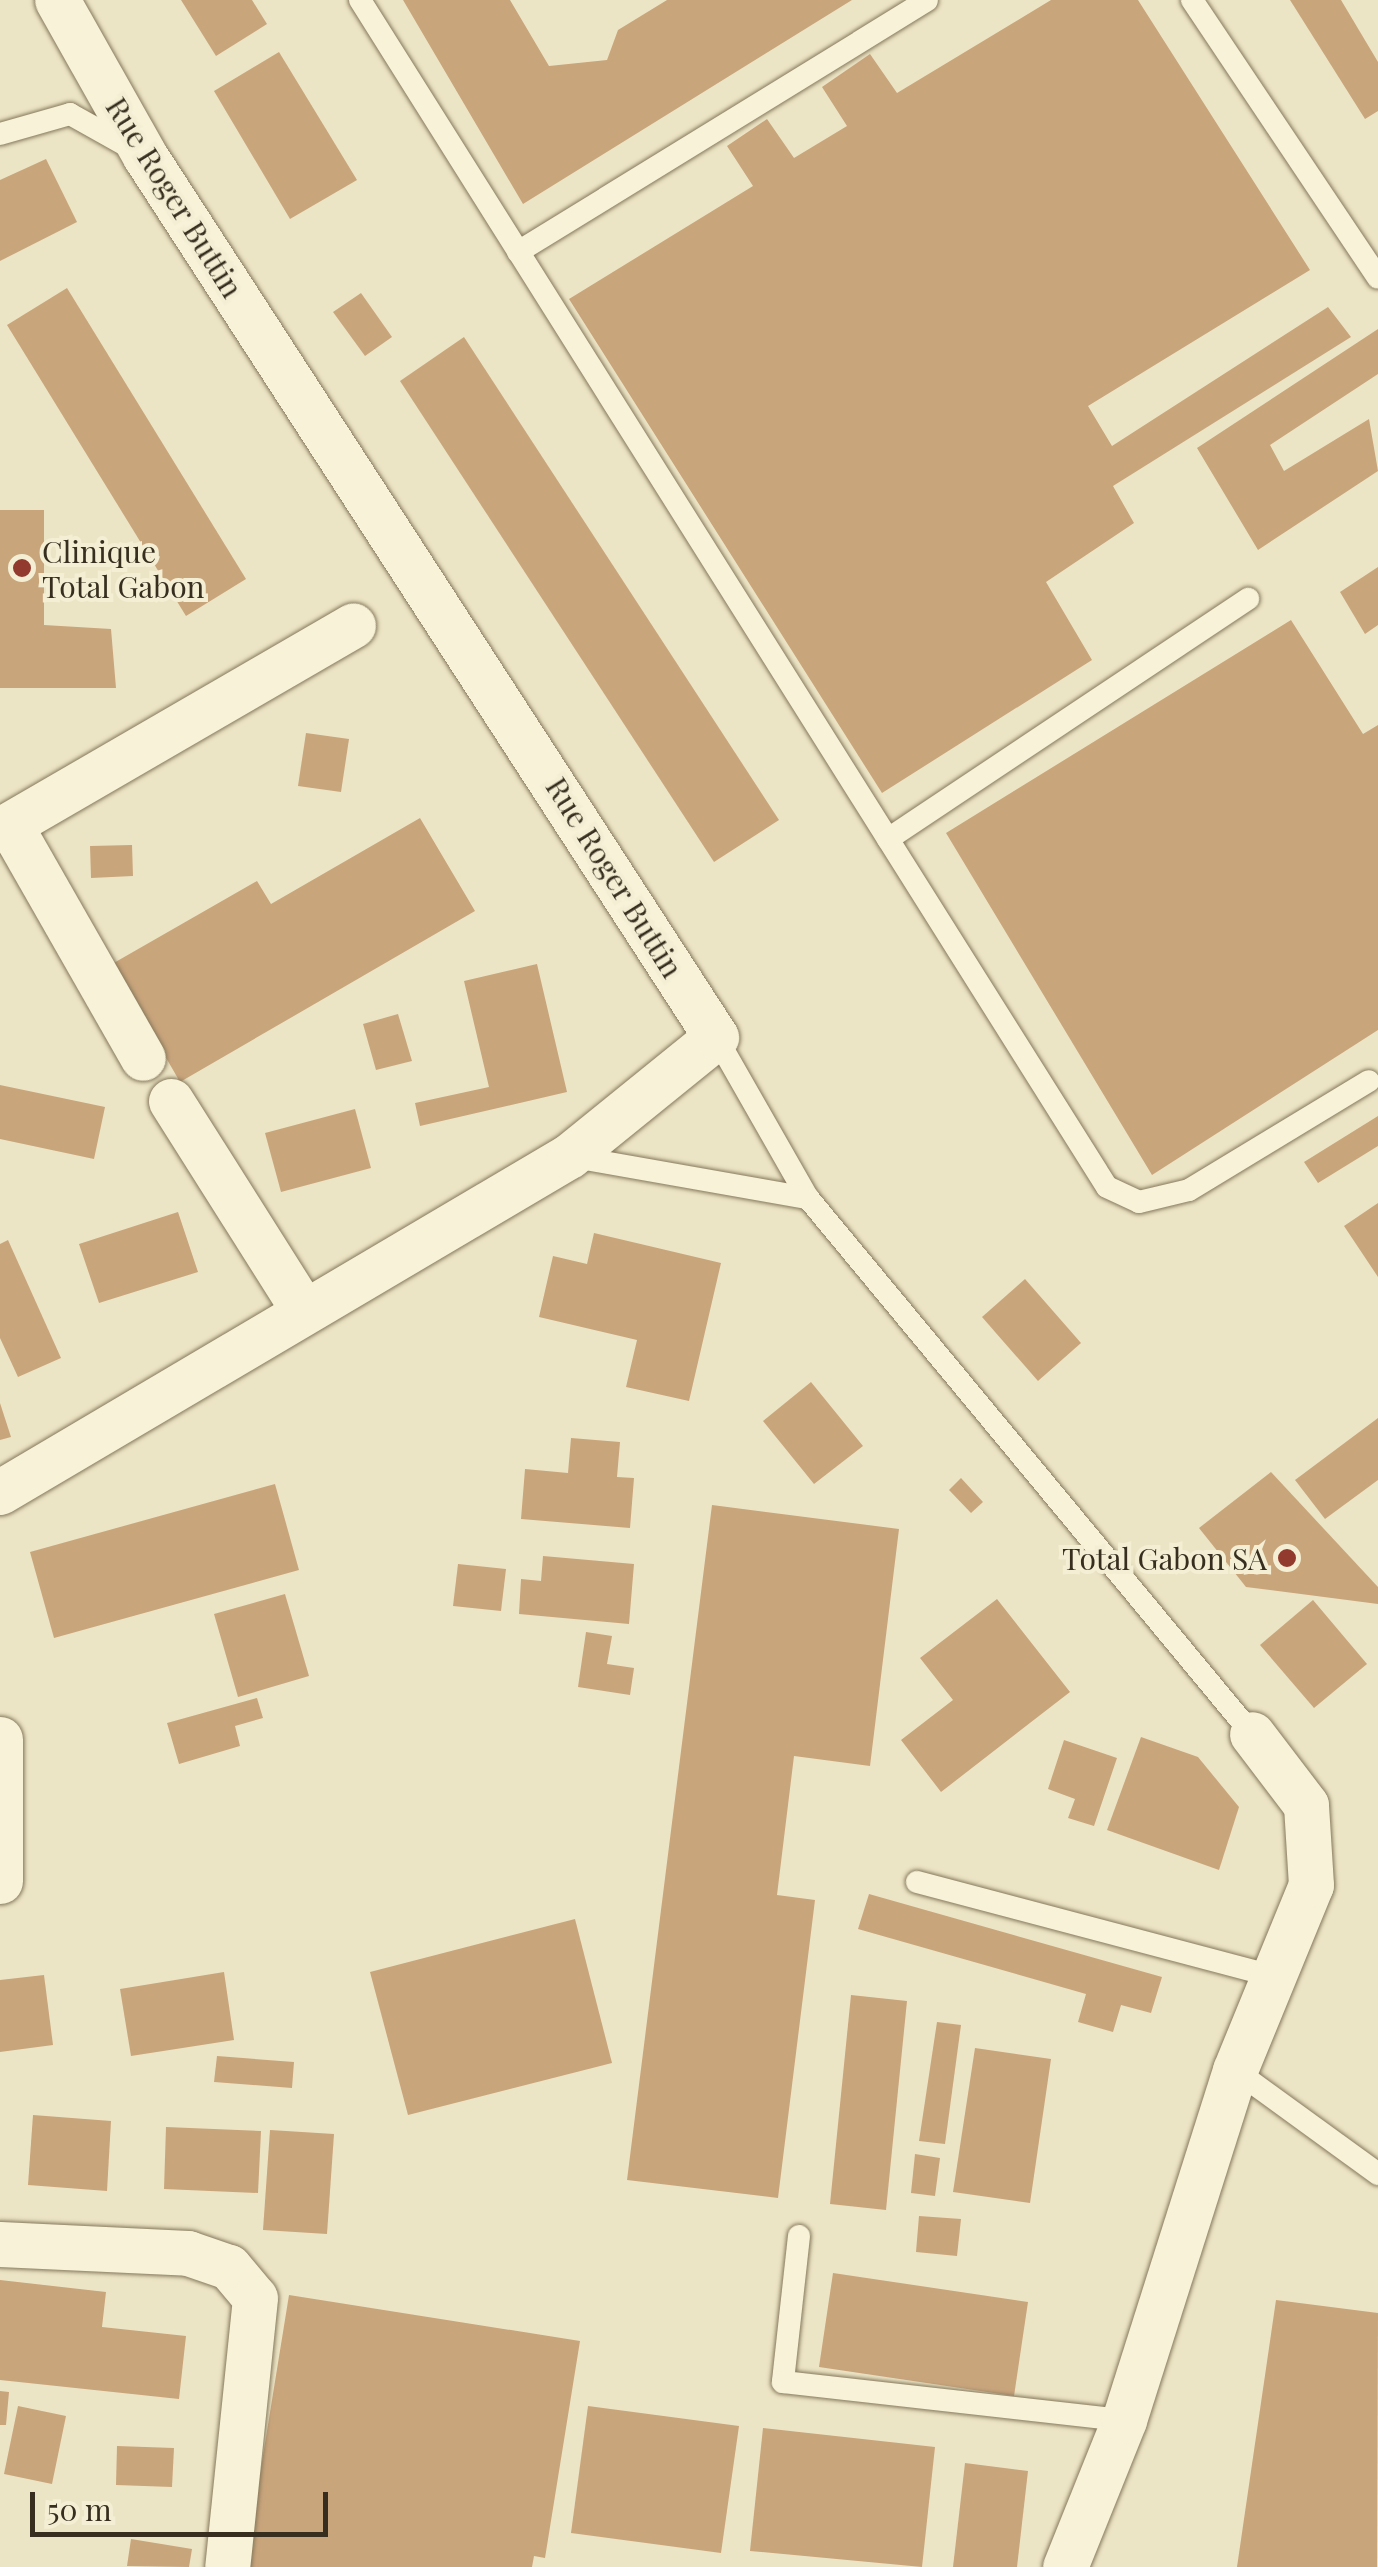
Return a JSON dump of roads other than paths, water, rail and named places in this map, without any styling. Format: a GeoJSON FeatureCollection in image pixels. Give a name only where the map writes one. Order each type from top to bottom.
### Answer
{"type":"FeatureCollection","features":[{"type":"Feature","properties":{"kind":"street","name":"Rue Roger Buttin"},"geometry":{"type":"LineString","coordinates":[[57,0],[145,156],[716,1037]]}},
{"type":"Feature","properties":{"kind":"street"},"geometry":{"type":"LineString","coordinates":[[142,1058],[5,828],[353,626]]}},
{"type":"Feature","properties":{"kind":"street"},"geometry":{"type":"LineString","coordinates":[[0,1492],[301,1307],[568,1156],[716,1037]]}},
{"type":"Feature","properties":{"kind":"street"},"geometry":{"type":"LineString","coordinates":[[171,1102],[301,1307]]}},
{"type":"Feature","properties":{"kind":"street"},"geometry":{"type":"LineString","coordinates":[[1065,2567],[1124,2420],[1235,2070],[1311,1885],[1306,1804],[1252,1734]]}},
{"type":"Feature","properties":{"kind":"street"},"geometry":{"type":"LineString","coordinates":[[0,1739],[0,1881]]}},
{"type":"Feature","properties":{"kind":"street"},"geometry":{"type":"LineString","coordinates":[[0,2244],[188,2253],[229,2267],[255,2298],[227,2567]]}},
{"type":"Feature","properties":{"kind":"lane"},"geometry":{"type":"LineString","coordinates":[[360,0],[1108,1186],[1140,1202],[1189,1190],[1369,1081]]}},
{"type":"Feature","properties":{"kind":"lane"},"geometry":{"type":"LineString","coordinates":[[518,252],[926,0]]}},
{"type":"Feature","properties":{"kind":"lane"},"geometry":{"type":"LineString","coordinates":[[1192,0],[1378,278]]}},
{"type":"Feature","properties":{"kind":"lane"},"geometry":{"type":"LineString","coordinates":[[0,134],[70,114],[145,156]]}},
{"type":"Feature","properties":{"kind":"lane"},"geometry":{"type":"LineString","coordinates":[[888,839],[1248,599]]}},
{"type":"Feature","properties":{"kind":"lane"},"geometry":{"type":"LineString","coordinates":[[716,1037],[808,1198],[1252,1734]]}},
{"type":"Feature","properties":{"kind":"lane"},"geometry":{"type":"LineString","coordinates":[[568,1156],[808,1198]]}},
{"type":"Feature","properties":{"kind":"lane"},"geometry":{"type":"LineString","coordinates":[[918,1882],[1274,1976]]}},
{"type":"Feature","properties":{"kind":"lane"},"geometry":{"type":"LineString","coordinates":[[1235,2070],[1378,2174]]}},
{"type":"Feature","properties":{"kind":"lane"},"geometry":{"type":"LineString","coordinates":[[799,2236],[783,2382],[1124,2420]]}},
{"type":"Feature","properties":{"kind":"place","name":"Clinique Total Gabon"},"geometry":{"type":"Point","coordinates":[22,568]}},
{"type":"Feature","properties":{"kind":"place","name":"Total Gabon SA"},"geometry":{"type":"Point","coordinates":[1287,1558]}}]}
